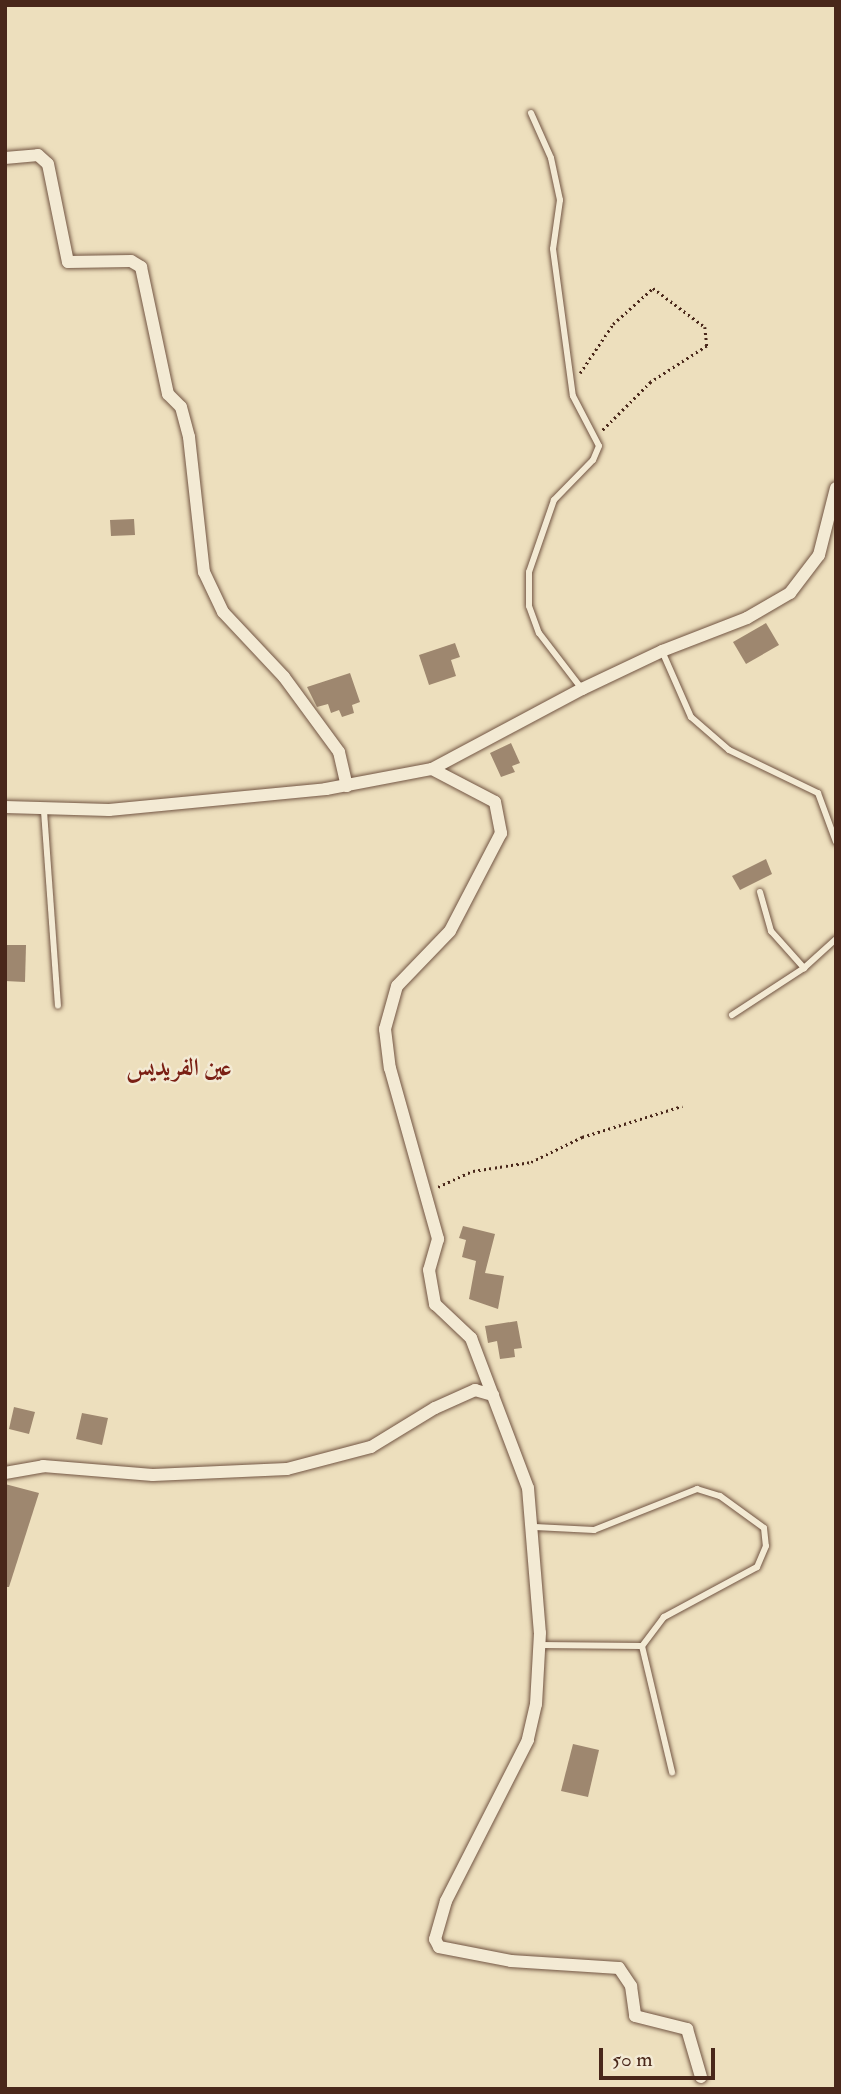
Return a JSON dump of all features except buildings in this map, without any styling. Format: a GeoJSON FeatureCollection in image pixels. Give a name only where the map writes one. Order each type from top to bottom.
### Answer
{"type":"FeatureCollection","features":[{"type":"Feature","properties":{"kind":"street"},"geometry":{"type":"LineString","coordinates":[[5,158],[38,155],[48,164],[68,262],[131,261],[141,267],[168,394],[181,407],[189,437],[204,572],[223,612],[284,677],[339,751],[347,786]]}},
{"type":"Feature","properties":{"kind":"street"},"geometry":{"type":"LineString","coordinates":[[5,807],[44,811],[109,810],[347,786],[432,769],[582,689],[662,651],[747,618],[790,593],[809,573],[826,533],[836,488]]}},
{"type":"Feature","properties":{"kind":"street"},"geometry":{"type":"LineString","coordinates":[[826,533],[836,519]]}},
{"type":"Feature","properties":{"kind":"street"},"geometry":{"type":"LineString","coordinates":[[432,769],[495,802],[501,833],[450,931],[397,986],[385,1028],[390,1068],[438,1239],[429,1270],[435,1304],[471,1338],[528,1488],[535,1528],[540,1645],[528,1740],[446,1901],[435,1939],[439,1947],[499,1959],[619,1968],[631,1986],[635,2015],[687,2029],[701,2077]]}},
{"type":"Feature","properties":{"kind":"street"},"geometry":{"type":"LineString","coordinates":[[5,1473],[43,1466],[153,1475],[287,1469],[371,1447],[435,1408],[475,1390],[493,1395]]}},
{"type":"Feature","properties":{"kind":"lane"},"geometry":{"type":"LineString","coordinates":[[531,114],[551,158],[560,200],[553,249],[573,396],[597,435],[599,446],[593,460],[554,500],[529,572],[529,606],[539,634],[582,689]]}},
{"type":"Feature","properties":{"kind":"lane"},"geometry":{"type":"LineString","coordinates":[[662,651],[691,717],[729,750],[818,793],[836,842]]}},
{"type":"Feature","properties":{"kind":"lane"},"geometry":{"type":"LineString","coordinates":[[44,811],[58,1005]]}},
{"type":"Feature","properties":{"kind":"lane"},"geometry":{"type":"LineString","coordinates":[[760,891],[771,931],[804,968]]}},
{"type":"Feature","properties":{"kind":"lane"},"geometry":{"type":"LineString","coordinates":[[732,1015],[804,968],[836,939]]}},
{"type":"Feature","properties":{"kind":"lane"},"geometry":{"type":"LineString","coordinates":[[535,1528],[594,1530],[697,1489],[720,1496],[764,1528],[766,1546],[757,1567],[664,1617],[642,1646]]}},
{"type":"Feature","properties":{"kind":"lane"},"geometry":{"type":"LineString","coordinates":[[540,1645],[642,1646]]}},
{"type":"Feature","properties":{"kind":"lane"},"geometry":{"type":"LineString","coordinates":[[642,1646],[672,1772]]}},
{"type":"Feature","properties":{"kind":"path"},"geometry":{"type":"LineString","coordinates":[[572,385],[613,324],[653,288],[705,327],[707,346],[651,382],[597,435]]}},
{"type":"Feature","properties":{"kind":"path"},"geometry":{"type":"LineString","coordinates":[[425,1191],[473,1171],[531,1162],[582,1137],[682,1106]]}},
{"type":"Feature","properties":{"kind":"district","name":"عين الفريديس"},"geometry":{"type":"Point","coordinates":[179,1068]}}]}
